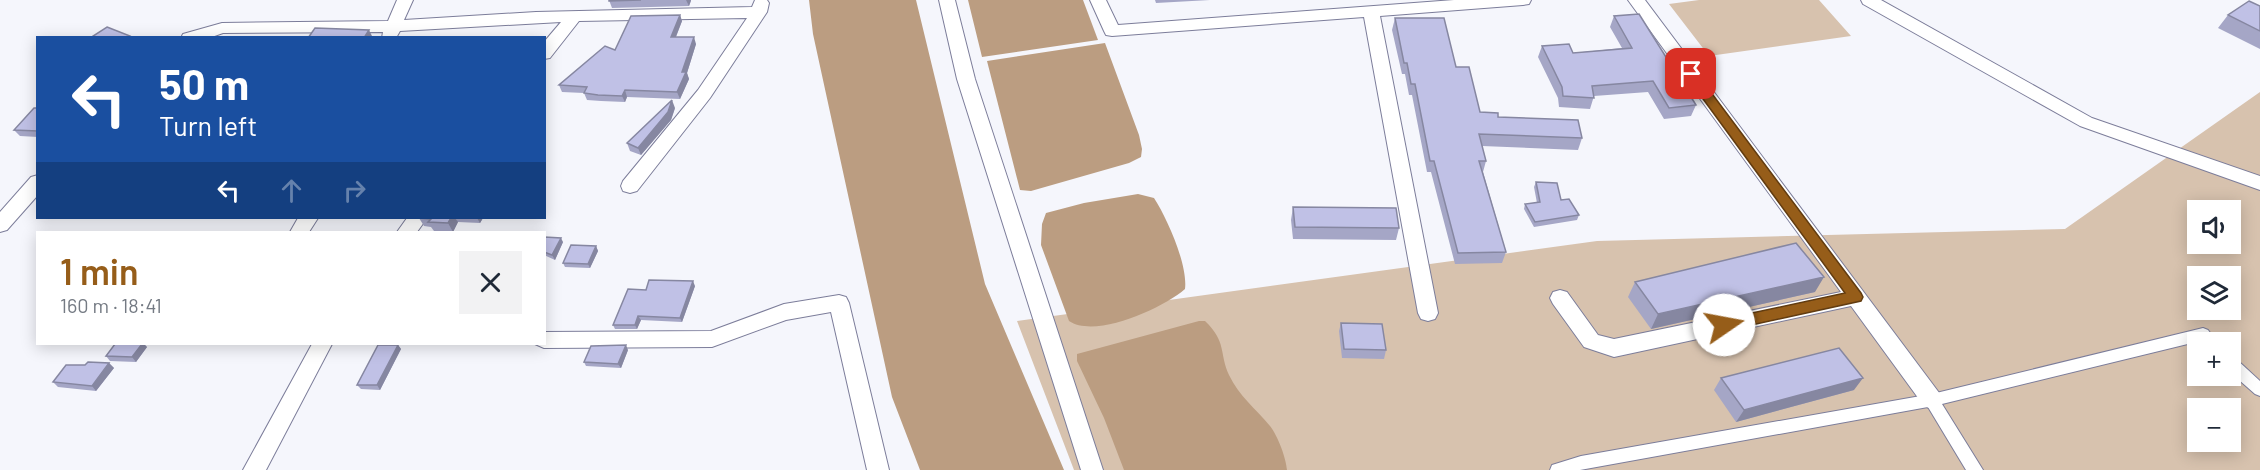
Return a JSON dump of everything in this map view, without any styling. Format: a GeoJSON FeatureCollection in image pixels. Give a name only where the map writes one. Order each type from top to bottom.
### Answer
{"type":"FeatureCollection","features":[{"type":"Feature","properties":{"kind":"street"},"geometry":{"type":"LineString","coordinates":[[391,32],[405,0]]}},
{"type":"Feature","properties":{"kind":"street"},"geometry":{"type":"LineString","coordinates":[[947,0],[966,79],[1092,470]]}},
{"type":"Feature","properties":{"kind":"street"},"geometry":{"type":"LineString","coordinates":[[1098,0],[1112,31],[1523,0]]}},
{"type":"Feature","properties":{"kind":"street"},"geometry":{"type":"LineString","coordinates":[[1636,0],[1932,400],[1975,470]]}},
{"type":"Feature","properties":{"kind":"street"},"geometry":{"type":"LineString","coordinates":[[1869,0],[2086,122],[2260,183]]}},
{"type":"Feature","properties":{"kind":"street"},"geometry":{"type":"LineString","coordinates":[[196,36],[222,28],[391,32],[574,16],[760,6]]}},
{"type":"Feature","properties":{"kind":"street"},"geometry":{"type":"LineString","coordinates":[[630,186],[704,94],[760,6]]}},
{"type":"Feature","properties":{"kind":"street"},"geometry":{"type":"LineString","coordinates":[[1371,11],[1428,312]]}},
{"type":"Feature","properties":{"kind":"street"},"geometry":{"type":"LineString","coordinates":[[546,51],[574,16]]}},
{"type":"Feature","properties":{"kind":"street"},"geometry":{"type":"LineString","coordinates":[[0,225],[36,184]]}},
{"type":"Feature","properties":{"kind":"street"},"geometry":{"type":"LineString","coordinates":[[407,231],[416,219]]}},
{"type":"Feature","properties":{"kind":"street"},"geometry":{"type":"LineString","coordinates":[[1560,298],[1591,341],[1614,348],[1856,297]]}},
{"type":"Feature","properties":{"kind":"street"},"geometry":{"type":"LineString","coordinates":[[546,340],[712,339],[784,312],[839,303],[878,470]]}},
{"type":"Feature","properties":{"kind":"street"},"geometry":{"type":"LineString","coordinates":[[1558,470],[1581,463],[1932,400],[2187,338]]}},
{"type":"Feature","properties":{"kind":"street"},"geometry":{"type":"LineString","coordinates":[[254,470],[321,345]]}},
{"type":"Feature","properties":{"kind":"street"},"geometry":{"type":"LineString","coordinates":[[2241,372],[2260,390]]}},
{"type":"Feature","properties":{"kind":"shaded area"},"geometry":{"type":"Polygon","coordinates":[[[809,0],[916,0],[985,284],[1064,470],[920,470],[892,397],[813,34],[809,0]]]}},
{"type":"Feature","properties":{"kind":"shaded area"},"geometry":{"type":"Polygon","coordinates":[[[968,0],[1083,0],[1098,40],[982,57],[968,0]]]}},
{"type":"Feature","properties":{"kind":"shaded area"},"geometry":{"type":"Polygon","coordinates":[[[1699,0],[1819,0],[1851,36],[1709,56],[1669,4],[1699,0]]]}},
{"type":"Feature","properties":{"kind":"shaded area"},"geometry":{"type":"Polygon","coordinates":[[[1105,43],[1139,135],[1141,157],[1129,163],[1031,191],[1020,190],[987,61],[1105,43]]]}},
{"type":"Feature","properties":{"kind":"shaded area"},"geometry":{"type":"Polygon","coordinates":[[[2260,92],[2260,470],[1074,470],[1017,321],[1597,241],[2065,229],[2260,92]]]}},
{"type":"Feature","properties":{"kind":"shaded area"},"geometry":{"type":"Polygon","coordinates":[[[1138,194],[1154,198],[1165,217],[1180,255],[1185,289],[1161,305],[1112,324],[1081,326],[1069,321],[1041,245],[1042,224],[1046,213],[1084,203],[1138,194]]]}},
{"type":"Feature","properties":{"kind":"shaded area"},"geometry":{"type":"Polygon","coordinates":[[[1205,321],[1217,335],[1233,383],[1273,430],[1281,447],[1287,470],[1124,470],[1104,418],[1077,361],[1077,354],[1205,321]]]}},
{"type":"Feature","properties":{"kind":"building"},"geometry":{"type":"Polygon","coordinates":[[[2249,1],[2260,6],[2260,31],[2228,15],[2249,1]]]}},
{"type":"Feature","properties":{"kind":"building"},"geometry":{"type":"Polygon","coordinates":[[[1639,14],[1696,105],[1669,108],[1653,81],[1592,86],[1594,98],[1563,96],[1562,87],[1542,46],[1569,44],[1573,53],[1632,48],[1614,16],[1639,14]]]}},
{"type":"Feature","properties":{"kind":"building"},"geometry":{"type":"Polygon","coordinates":[[[680,15],[671,37],[694,37],[682,72],[686,72],[677,92],[625,90],[622,96],[598,95],[584,93],[587,87],[559,85],[605,46],[615,50],[631,16],[680,15]]]}},
{"type":"Feature","properties":{"kind":"building"},"geometry":{"type":"Polygon","coordinates":[[[1395,18],[1444,18],[1456,67],[1469,67],[1480,112],[1498,113],[1498,117],[1578,120],[1582,138],[1479,134],[1486,161],[1479,161],[1506,252],[1458,253],[1434,161],[1430,161],[1415,84],[1411,84],[1407,63],[1404,63],[1395,18]]]}},
{"type":"Feature","properties":{"kind":"building"},"geometry":{"type":"Polygon","coordinates":[[[107,27],[130,36],[93,36],[107,27]]]}},
{"type":"Feature","properties":{"kind":"building"},"geometry":{"type":"Polygon","coordinates":[[[315,28],[369,30],[365,36],[309,36],[315,28]]]}},
{"type":"Feature","properties":{"kind":"building"},"geometry":{"type":"Polygon","coordinates":[[[672,100],[668,112],[638,148],[627,143],[672,100]]]}},
{"type":"Feature","properties":{"kind":"building"},"geometry":{"type":"Polygon","coordinates":[[[34,108],[36,108],[36,131],[14,130],[34,108]]]}},
{"type":"Feature","properties":{"kind":"building"},"geometry":{"type":"Polygon","coordinates":[[[1536,182],[1557,183],[1561,200],[1569,199],[1579,215],[1535,222],[1525,204],[1540,202],[1536,182]]]}},
{"type":"Feature","properties":{"kind":"building"},"geometry":{"type":"Polygon","coordinates":[[[1293,207],[1396,208],[1399,228],[1295,227],[1293,207]]]}},
{"type":"Feature","properties":{"kind":"building"},"geometry":{"type":"Polygon","coordinates":[[[431,219],[450,219],[448,223],[428,222],[431,219]]]}},
{"type":"Feature","properties":{"kind":"building"},"geometry":{"type":"Polygon","coordinates":[[[546,237],[561,238],[552,255],[546,253],[546,237]]]}},
{"type":"Feature","properties":{"kind":"building"},"geometry":{"type":"Polygon","coordinates":[[[1796,243],[1824,277],[1658,314],[1635,282],[1796,243]]]}},
{"type":"Feature","properties":{"kind":"building"},"geometry":{"type":"Polygon","coordinates":[[[571,245],[596,246],[588,264],[563,263],[571,245]]]}},
{"type":"Feature","properties":{"kind":"building"},"geometry":{"type":"Polygon","coordinates":[[[649,280],[693,281],[680,318],[638,316],[635,325],[613,325],[628,289],[646,290],[649,280]]]}},
{"type":"Feature","properties":{"kind":"building"},"geometry":{"type":"Polygon","coordinates":[[[1341,323],[1382,324],[1386,350],[1344,349],[1341,323]]]}},
{"type":"Feature","properties":{"kind":"building"},"geometry":{"type":"Polygon","coordinates":[[[114,345],[141,345],[132,357],[106,356],[114,345]]]}},
{"type":"Feature","properties":{"kind":"building"},"geometry":{"type":"Polygon","coordinates":[[[378,345],[398,345],[377,385],[357,385],[378,345]]]}},
{"type":"Feature","properties":{"kind":"building"},"geometry":{"type":"Polygon","coordinates":[[[626,345],[618,364],[584,362],[591,346],[626,345]]]}},
{"type":"Feature","properties":{"kind":"building"},"geometry":{"type":"Polygon","coordinates":[[[1839,348],[1863,378],[1744,410],[1721,378],[1839,348]]]}},
{"type":"Feature","properties":{"kind":"building"},"geometry":{"type":"Polygon","coordinates":[[[88,362],[109,363],[92,386],[53,382],[66,365],[85,365],[88,362]]]}},
{"type":"Feature","properties":{"kind":"route"},"geometry":{"type":"LineString","coordinates":[[1691,74],[1856,297],[1724,325]]}}]}
